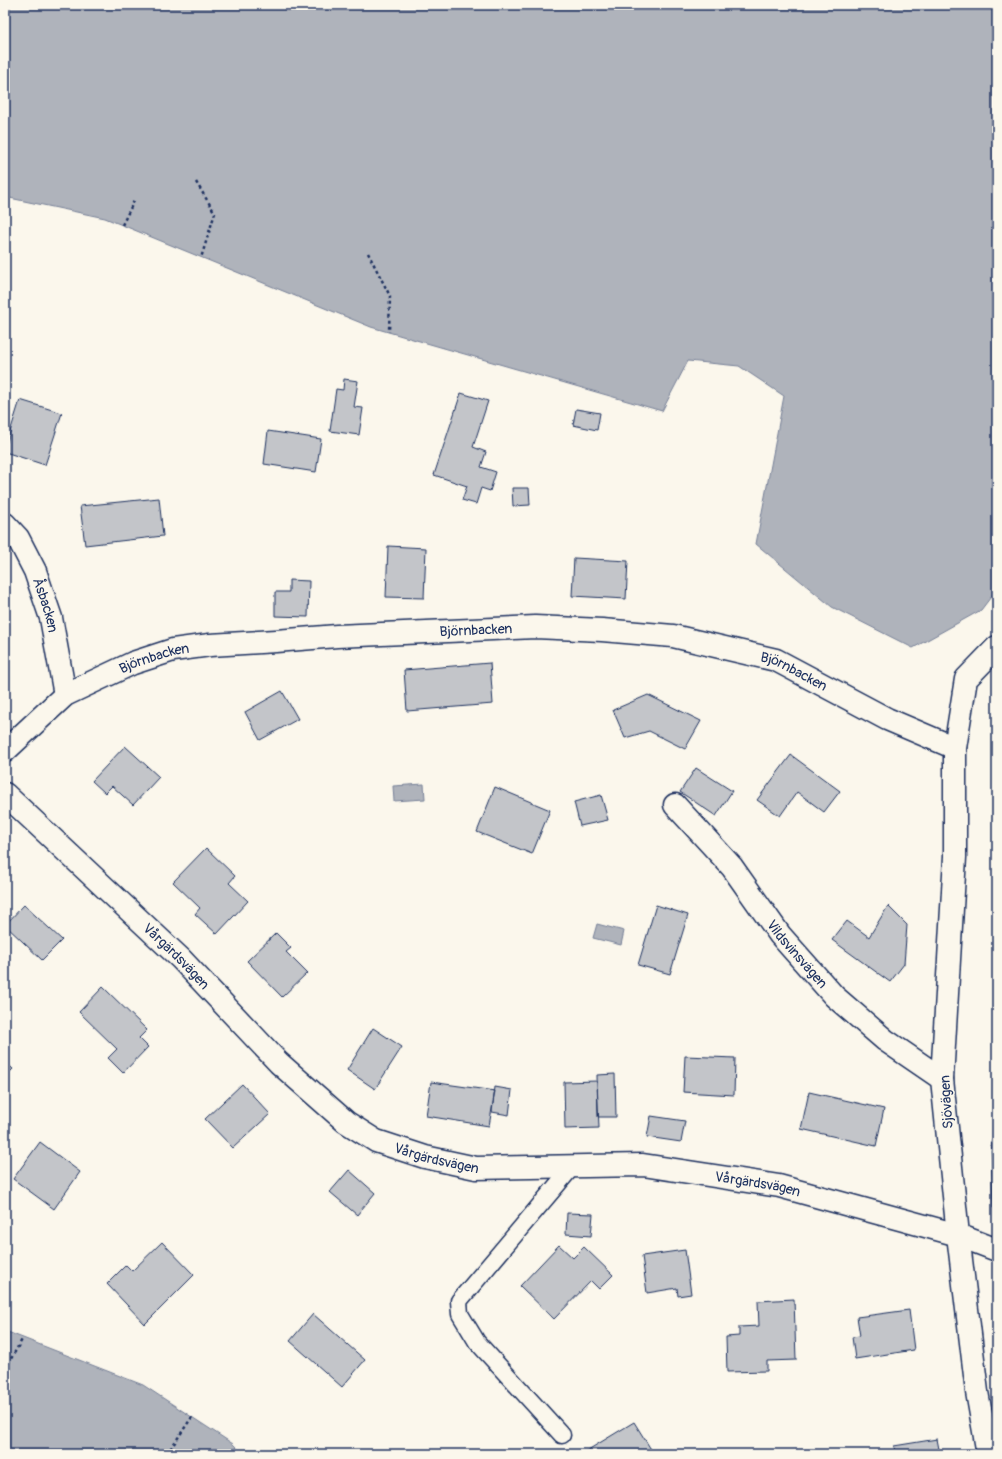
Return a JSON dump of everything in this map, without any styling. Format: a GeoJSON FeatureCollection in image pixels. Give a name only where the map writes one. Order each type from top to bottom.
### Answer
{"type":"FeatureCollection","features":[{"type":"Feature","properties":{"kind":"street","name":"Åsbacken"},"geometry":{"type":"LineString","coordinates":[[5,524],[18,538],[35,571],[51,618],[65,695]]}},
{"type":"Feature","properties":{"kind":"street","name":"Björnbacken"},"geometry":{"type":"LineString","coordinates":[[5,751],[65,695],[133,663],[173,650],[210,645],[337,636],[527,627],[602,630],[673,636],[776,660],[887,718],[955,748]]}},
{"type":"Feature","properties":{"kind":"street","name":"Sjövägen"},"geometry":{"type":"LineString","coordinates":[[988,1454],[977,1392],[958,1235],[942,1079],[954,858],[955,748],[966,679],[997,647]]}},
{"type":"Feature","properties":{"kind":"street","name":"Vårgärdsvägen"},"geometry":{"type":"LineString","coordinates":[[5,794],[181,959],[279,1063],[346,1122],[376,1141],[425,1157],[476,1168],[643,1165],[779,1186],[958,1235],[997,1250]]}},
{"type":"Feature","properties":{"kind":"street","name":"Vildsvinsvägen"},"geometry":{"type":"LineString","coordinates":[[675,805],[732,867],[780,935],[834,996],[885,1040],[942,1079]]}},
{"type":"Feature","properties":{"kind":"lane"},"geometry":{"type":"LineString","coordinates":[[562,1435],[477,1342],[460,1314],[459,1301],[573,1166]]}},
{"type":"Feature","properties":{"kind":"path"},"geometry":{"type":"LineString","coordinates":[[196,182],[215,213],[201,258]]}},
{"type":"Feature","properties":{"kind":"path"},"geometry":{"type":"LineString","coordinates":[[122,225],[134,201]]}},
{"type":"Feature","properties":{"kind":"path"},"geometry":{"type":"LineString","coordinates":[[368,253],[390,296],[389,332]]}},
{"type":"Feature","properties":{"kind":"path"},"geometry":{"type":"LineString","coordinates":[[5,1369],[23,1338]]}},
{"type":"Feature","properties":{"kind":"path"},"geometry":{"type":"LineString","coordinates":[[167,1454],[192,1417]]}},
{"type":"Feature","properties":{"kind":"shaded area"},"geometry":{"type":"Polygon","coordinates":[[[5,5],[997,5],[997,589],[981,610],[913,648],[832,607],[756,544],[784,396],[739,366],[688,361],[662,411],[371,327],[105,218],[5,197],[5,5]]]}},
{"type":"Feature","properties":{"kind":"shaded area"},"geometry":{"type":"Polygon","coordinates":[[[424,784],[425,799],[394,801],[393,786],[424,784]]]}},
{"type":"Feature","properties":{"kind":"shaded area"},"geometry":{"type":"Polygon","coordinates":[[[597,924],[624,931],[621,945],[593,938],[597,924]]]}},
{"type":"Feature","properties":{"kind":"shaded area"},"geometry":{"type":"Polygon","coordinates":[[[5,1331],[143,1385],[233,1444],[243,1454],[5,1454],[5,1331]]]}},
{"type":"Feature","properties":{"kind":"building"},"geometry":{"type":"Polygon","coordinates":[[[344,379],[358,381],[354,407],[363,408],[359,435],[330,431],[336,389],[343,390],[344,379]]]}},
{"type":"Feature","properties":{"kind":"building"},"geometry":{"type":"Polygon","coordinates":[[[461,393],[488,401],[473,447],[486,452],[481,467],[496,472],[490,491],[481,488],[476,504],[462,500],[467,486],[434,475],[461,393]]]}},
{"type":"Feature","properties":{"kind":"building"},"geometry":{"type":"Polygon","coordinates":[[[20,400],[62,413],[45,465],[5,452],[20,400]]]}},
{"type":"Feature","properties":{"kind":"building"},"geometry":{"type":"Polygon","coordinates":[[[576,409],[600,413],[597,430],[573,425],[576,409]]]}},
{"type":"Feature","properties":{"kind":"building"},"geometry":{"type":"Polygon","coordinates":[[[268,431],[321,439],[316,472],[264,464],[268,431]]]}},
{"type":"Feature","properties":{"kind":"building"},"geometry":{"type":"Polygon","coordinates":[[[512,488],[529,488],[530,505],[513,506],[512,488]]]}},
{"type":"Feature","properties":{"kind":"building"},"geometry":{"type":"Polygon","coordinates":[[[159,498],[163,536],[85,545],[80,506],[159,498]]]}},
{"type":"Feature","properties":{"kind":"building"},"geometry":{"type":"Polygon","coordinates":[[[388,546],[426,548],[424,598],[386,597],[388,546]]]}},
{"type":"Feature","properties":{"kind":"building"},"geometry":{"type":"Polygon","coordinates":[[[574,558],[628,561],[626,599],[572,596],[574,558]]]}},
{"type":"Feature","properties":{"kind":"building"},"geometry":{"type":"Polygon","coordinates":[[[289,580],[309,581],[308,617],[275,616],[275,592],[289,592],[289,580]]]}},
{"type":"Feature","properties":{"kind":"building"},"geometry":{"type":"Polygon","coordinates":[[[490,663],[493,704],[407,711],[404,670],[490,663]]]}},
{"type":"Feature","properties":{"kind":"building"},"geometry":{"type":"Polygon","coordinates":[[[282,691],[298,719],[260,740],[245,712],[282,691]]]}},
{"type":"Feature","properties":{"kind":"building"},"geometry":{"type":"Polygon","coordinates":[[[648,695],[701,721],[685,749],[649,731],[625,738],[613,710],[648,695]]]}},
{"type":"Feature","properties":{"kind":"building"},"geometry":{"type":"Polygon","coordinates":[[[125,746],[159,777],[133,805],[112,786],[105,793],[92,781],[125,746]]]}},
{"type":"Feature","properties":{"kind":"building"},"geometry":{"type":"Polygon","coordinates":[[[791,755],[840,791],[824,812],[797,792],[780,816],[757,800],[791,755]]]}},
{"type":"Feature","properties":{"kind":"building"},"geometry":{"type":"Polygon","coordinates":[[[696,768],[732,791],[716,816],[680,792],[696,768]]]}},
{"type":"Feature","properties":{"kind":"building"},"geometry":{"type":"Polygon","coordinates":[[[495,787],[550,810],[532,854],[477,832],[495,787]]]}},
{"type":"Feature","properties":{"kind":"building"},"geometry":{"type":"Polygon","coordinates":[[[601,795],[608,820],[580,826],[574,802],[601,795]]]}},
{"type":"Feature","properties":{"kind":"building"},"geometry":{"type":"Polygon","coordinates":[[[206,848],[235,876],[229,883],[248,901],[217,934],[195,914],[200,908],[173,882],[206,848]]]}},
{"type":"Feature","properties":{"kind":"building"},"geometry":{"type":"Polygon","coordinates":[[[24,905],[62,940],[42,960],[5,925],[24,905]]]}},
{"type":"Feature","properties":{"kind":"building"},"geometry":{"type":"Polygon","coordinates":[[[656,905],[688,915],[670,974],[638,965],[656,905]]]}},
{"type":"Feature","properties":{"kind":"building"},"geometry":{"type":"Polygon","coordinates":[[[888,906],[907,925],[904,964],[890,982],[832,940],[847,921],[869,937],[888,906]]]}},
{"type":"Feature","properties":{"kind":"building"},"geometry":{"type":"Polygon","coordinates":[[[276,933],[291,948],[286,952],[307,973],[282,997],[247,961],[276,933]]]}},
{"type":"Feature","properties":{"kind":"building"},"geometry":{"type":"Polygon","coordinates":[[[103,987],[147,1030],[139,1038],[148,1047],[123,1073],[108,1058],[117,1049],[79,1012],[103,987]]]}},
{"type":"Feature","properties":{"kind":"building"},"geometry":{"type":"Polygon","coordinates":[[[373,1028],[402,1047],[375,1089],[347,1070],[373,1028]]]}},
{"type":"Feature","properties":{"kind":"building"},"geometry":{"type":"Polygon","coordinates":[[[685,1056],[735,1058],[734,1095],[683,1092],[685,1056]]]}},
{"type":"Feature","properties":{"kind":"building"},"geometry":{"type":"Polygon","coordinates":[[[5,1062],[13,1069],[5,1077],[5,1062]]]}},
{"type":"Feature","properties":{"kind":"building"},"geometry":{"type":"Polygon","coordinates":[[[615,1074],[616,1117],[598,1117],[597,1075],[615,1074]]]}},
{"type":"Feature","properties":{"kind":"building"},"geometry":{"type":"Polygon","coordinates":[[[597,1081],[599,1128],[565,1129],[564,1082],[597,1081]]]}},
{"type":"Feature","properties":{"kind":"building"},"geometry":{"type":"Polygon","coordinates":[[[431,1082],[495,1091],[489,1126],[426,1116],[431,1082]]]}},
{"type":"Feature","properties":{"kind":"building"},"geometry":{"type":"Polygon","coordinates":[[[242,1084],[270,1114],[233,1148],[205,1119],[242,1084]]]}},
{"type":"Feature","properties":{"kind":"building"},"geometry":{"type":"Polygon","coordinates":[[[495,1087],[512,1090],[509,1115],[492,1112],[495,1087]]]}},
{"type":"Feature","properties":{"kind":"building"},"geometry":{"type":"Polygon","coordinates":[[[809,1092],[884,1109],[876,1146],[801,1129],[809,1092]]]}},
{"type":"Feature","properties":{"kind":"building"},"geometry":{"type":"Polygon","coordinates":[[[651,1116],[685,1121],[681,1142],[647,1137],[651,1116]]]}},
{"type":"Feature","properties":{"kind":"building"},"geometry":{"type":"Polygon","coordinates":[[[991,1141],[997,1141],[997,1208],[993,1208],[991,1141]]]}},
{"type":"Feature","properties":{"kind":"building"},"geometry":{"type":"Polygon","coordinates":[[[40,1142],[80,1172],[54,1209],[13,1179],[40,1142]]]}},
{"type":"Feature","properties":{"kind":"building"},"geometry":{"type":"Polygon","coordinates":[[[349,1170],[375,1193],[357,1215],[330,1192],[349,1170]]]}},
{"type":"Feature","properties":{"kind":"building"},"geometry":{"type":"Polygon","coordinates":[[[567,1213],[593,1214],[591,1236],[566,1234],[567,1213]]]}},
{"type":"Feature","properties":{"kind":"building"},"geometry":{"type":"Polygon","coordinates":[[[162,1242],[194,1275],[145,1324],[107,1284],[126,1265],[132,1271],[162,1242]]]}},
{"type":"Feature","properties":{"kind":"building"},"geometry":{"type":"Polygon","coordinates":[[[559,1245],[573,1258],[584,1247],[613,1275],[599,1289],[591,1281],[554,1319],[520,1286],[559,1245]]]}},
{"type":"Feature","properties":{"kind":"building"},"geometry":{"type":"Polygon","coordinates":[[[685,1250],[691,1294],[678,1296],[677,1288],[647,1293],[642,1256],[685,1250]]]}},
{"type":"Feature","properties":{"kind":"building"},"geometry":{"type":"Polygon","coordinates":[[[794,1299],[796,1360],[767,1361],[767,1371],[727,1372],[726,1337],[739,1336],[739,1327],[759,1326],[758,1301],[794,1299]]]}},
{"type":"Feature","properties":{"kind":"building"},"geometry":{"type":"Polygon","coordinates":[[[909,1310],[914,1350],[855,1359],[852,1337],[860,1336],[857,1317],[909,1310]]]}},
{"type":"Feature","properties":{"kind":"building"},"geometry":{"type":"Polygon","coordinates":[[[313,1314],[365,1360],[342,1387],[290,1341],[313,1314]]]}},
{"type":"Feature","properties":{"kind":"building"},"geometry":{"type":"Polygon","coordinates":[[[634,1422],[652,1451],[647,1454],[583,1453],[634,1422]]]}},
{"type":"Feature","properties":{"kind":"building"},"geometry":{"type":"Polygon","coordinates":[[[937,1439],[940,1454],[895,1454],[894,1446],[937,1439]]]}}]}
